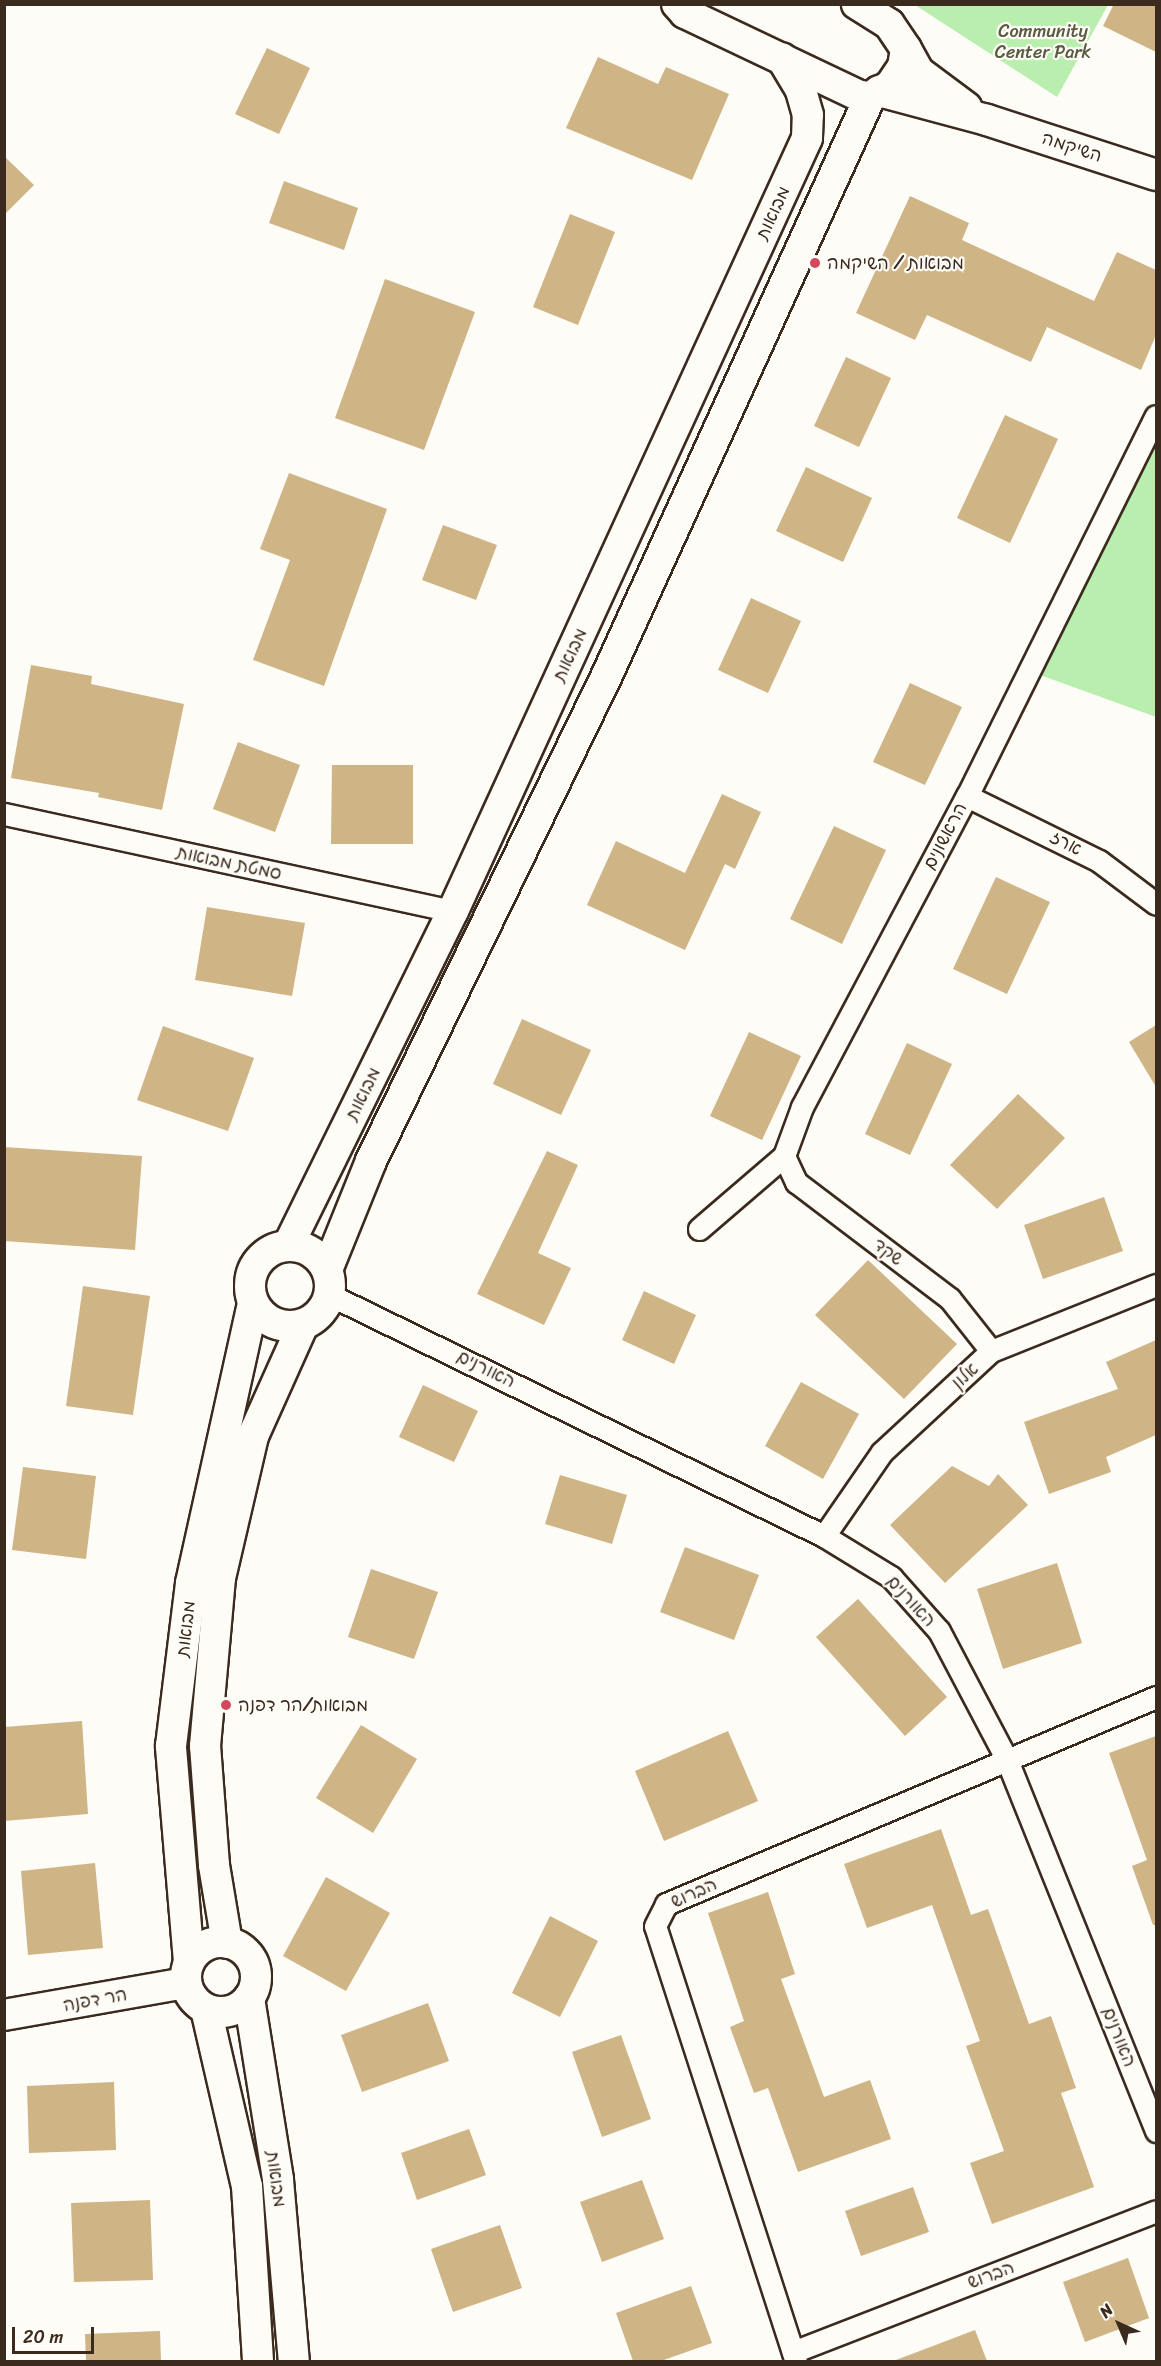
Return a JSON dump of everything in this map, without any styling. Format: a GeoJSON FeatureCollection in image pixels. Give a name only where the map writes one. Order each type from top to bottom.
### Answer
{"type":"FeatureCollection","features":[{"type":"Feature","properties":{"kind":"street","name":"השיקמה"},"geometry":{"type":"LineString","coordinates":[[677,4],[685,13],[782,58],[875,94],[987,120],[1156,175]]}},
{"type":"Feature","properties":{"kind":"street","name":"השיקמה"},"geometry":{"type":"LineString","coordinates":[[857,4],[889,24],[927,79],[987,120]]}},
{"type":"Feature","properties":{"kind":"street"},"geometry":{"type":"LineString","coordinates":[[875,94],[890,86],[903,67],[906,49]]}},
{"type":"Feature","properties":{"kind":"street","name":"מבואות"},"geometry":{"type":"LineString","coordinates":[[288,1246],[453,911],[807,138],[808,115],[801,90],[782,58]]}},
{"type":"Feature","properties":{"kind":"street","name":"מבואות"},"geometry":{"type":"LineString","coordinates":[[329,1282],[371,1161],[607,675],[875,94]]}},
{"type":"Feature","properties":{"kind":"street","name":"הראשונים"},"geometry":{"type":"LineString","coordinates":[[699,1229],[784,1156],[802,1107],[967,796],[1156,416]]}},
{"type":"Feature","properties":{"kind":"street","name":"ארז"},"geometry":{"type":"LineString","coordinates":[[967,796],[1100,861],[1156,904]]}},
{"type":"Feature","properties":{"kind":"street","name":"סמטת מבואות"},"geometry":{"type":"LineString","coordinates":[[4,814],[453,911]]}},
{"type":"Feature","properties":{"kind":"street","name":"שקד"},"geometry":{"type":"LineString","coordinates":[[784,1156],[796,1182],[950,1299],[991,1351]]}},
{"type":"Feature","properties":{"kind":"street"},"geometry":{"type":"LineString","coordinates":[[288,1246],[312,1252],[329,1282],[315,1318],[303,1325],[291,1326],[269,1320],[254,1303],[250,1290],[256,1265],[264,1255],[288,1246]]}},
{"type":"Feature","properties":{"kind":"street","name":"האורנים"},"geometry":{"type":"LineString","coordinates":[[329,1282],[824,1536],[891,1577],[939,1631],[1007,1760],[1156,2131]]}},
{"type":"Feature","properties":{"kind":"street","name":"אלון"},"geometry":{"type":"LineString","coordinates":[[824,1536],[882,1452],[991,1351],[1156,1285]]}},
{"type":"Feature","properties":{"kind":"street","name":"מבואות"},"geometry":{"type":"LineString","coordinates":[[188,1972],[171,1746],[191,1583],[254,1303]]}},
{"type":"Feature","properties":{"kind":"street","name":"מבואות"},"geometry":{"type":"LineString","coordinates":[[227,1942],[214,1865],[205,1746],[220,1578],[253,1436],[303,1325]]}},
{"type":"Feature","properties":{"kind":"street","name":"הברוש"},"geometry":{"type":"LineString","coordinates":[[1156,1697],[666,1904],[655,1926],[795,2357],[1156,2211]]}},
{"type":"Feature","properties":{"kind":"street"},"geometry":{"type":"LineString","coordinates":[[227,1942],[247,1954],[256,1976],[249,1998],[230,2011],[206,2009],[190,1994],[188,1972],[205,1946],[227,1942]]}},
{"type":"Feature","properties":{"kind":"street","name":"הר דפנה"},"geometry":{"type":"LineString","coordinates":[[4,2015],[188,1972]]}},
{"type":"Feature","properties":{"kind":"street","name":"מבואות"},"geometry":{"type":"LineString","coordinates":[[249,1998],[278,2180],[294,2361]]}},
{"type":"Feature","properties":{"kind":"street","name":"מבואות"},"geometry":{"type":"LineString","coordinates":[[206,2009],[247,2186],[258,2361]]}},
{"type":"Feature","properties":{"kind":"green space","name":"Community Center Park"},"geometry":{"type":"Polygon","coordinates":[[[915,5],[1108,5],[1057,97],[915,5]]]}},
{"type":"Feature","properties":{"kind":"green space"},"geometry":{"type":"Polygon","coordinates":[[[1156,416],[1156,717],[1029,671],[1156,416]]]}},
{"type":"Feature","properties":{"kind":"building"},"geometry":{"type":"Polygon","coordinates":[[[1114,4],[1156,4],[1156,52],[1103,26],[1114,4]]]}},
{"type":"Feature","properties":{"kind":"building"},"geometry":{"type":"Polygon","coordinates":[[[267,48],[310,68],[279,134],[235,114],[267,48]]]}},
{"type":"Feature","properties":{"kind":"building"},"geometry":{"type":"Polygon","coordinates":[[[598,57],[658,84],[666,67],[729,94],[692,180],[566,128],[598,57]]]}},
{"type":"Feature","properties":{"kind":"building"},"geometry":{"type":"Polygon","coordinates":[[[4,156],[34,185],[4,215],[4,156]]]}},
{"type":"Feature","properties":{"kind":"building"},"geometry":{"type":"Polygon","coordinates":[[[284,181],[358,208],[344,250],[269,223],[284,181]]]}},
{"type":"Feature","properties":{"kind":"building"},"geometry":{"type":"Polygon","coordinates":[[[910,196],[969,223],[962,240],[1094,301],[1117,252],[1156,270],[1156,335],[1141,370],[1047,327],[1031,362],[927,315],[915,340],[856,313],[910,196]]]}},
{"type":"Feature","properties":{"kind":"building"},"geometry":{"type":"Polygon","coordinates":[[[570,214],[615,232],[578,325],[533,307],[570,214]]]}},
{"type":"Feature","properties":{"kind":"building"},"geometry":{"type":"Polygon","coordinates":[[[385,279],[475,312],[424,450],[335,418],[385,279]]]}},
{"type":"Feature","properties":{"kind":"building"},"geometry":{"type":"Polygon","coordinates":[[[846,357],[891,378],[859,447],[814,426],[846,357]]]}},
{"type":"Feature","properties":{"kind":"building"},"geometry":{"type":"Polygon","coordinates":[[[1005,415],[1058,439],[1010,543],[957,518],[1005,415]]]}},
{"type":"Feature","properties":{"kind":"building"},"geometry":{"type":"Polygon","coordinates":[[[806,467],[872,498],[843,562],[776,531],[806,467]]]}},
{"type":"Feature","properties":{"kind":"building"},"geometry":{"type":"Polygon","coordinates":[[[289,473],[387,509],[324,686],[253,660],[290,560],[260,549],[289,473]]]}},
{"type":"Feature","properties":{"kind":"building"},"geometry":{"type":"Polygon","coordinates":[[[443,525],[497,545],[476,600],[422,580],[443,525]]]}},
{"type":"Feature","properties":{"kind":"building"},"geometry":{"type":"Polygon","coordinates":[[[751,598],[801,621],[768,693],[718,670],[751,598]]]}},
{"type":"Feature","properties":{"kind":"building"},"geometry":{"type":"Polygon","coordinates":[[[31,665],[92,676],[91,684],[184,704],[162,810],[98,797],[99,793],[11,778],[31,665]]]}},
{"type":"Feature","properties":{"kind":"building"},"geometry":{"type":"Polygon","coordinates":[[[910,683],[962,707],[925,785],[873,762],[910,683]]]}},
{"type":"Feature","properties":{"kind":"building"},"geometry":{"type":"Polygon","coordinates":[[[238,742],[300,765],[275,832],[213,809],[238,742]]]}},
{"type":"Feature","properties":{"kind":"building"},"geometry":{"type":"Polygon","coordinates":[[[332,765],[413,765],[413,844],[331,844],[332,765]]]}},
{"type":"Feature","properties":{"kind":"building"},"geometry":{"type":"Polygon","coordinates":[[[722,794],[761,812],[735,869],[725,864],[685,950],[587,905],[616,841],[685,873],[722,794]]]}},
{"type":"Feature","properties":{"kind":"building"},"geometry":{"type":"Polygon","coordinates":[[[834,826],[886,850],[842,944],[790,919],[834,826]]]}},
{"type":"Feature","properties":{"kind":"building"},"geometry":{"type":"Polygon","coordinates":[[[996,877],[1050,902],[1007,994],[953,969],[996,877]]]}},
{"type":"Feature","properties":{"kind":"building"},"geometry":{"type":"Polygon","coordinates":[[[207,907],[305,923],[292,996],[195,980],[207,907]]]}},
{"type":"Feature","properties":{"kind":"building"},"geometry":{"type":"Polygon","coordinates":[[[522,1019],[591,1050],[561,1115],[493,1084],[522,1019]]]}},
{"type":"Feature","properties":{"kind":"building"},"geometry":{"type":"Polygon","coordinates":[[[1156,1025],[1156,1087],[1129,1042],[1156,1025]]]}},
{"type":"Feature","properties":{"kind":"building"},"geometry":{"type":"Polygon","coordinates":[[[163,1026],[254,1058],[228,1131],[137,1100],[163,1026]]]}},
{"type":"Feature","properties":{"kind":"building"},"geometry":{"type":"Polygon","coordinates":[[[749,1032],[801,1056],[762,1140],[710,1116],[749,1032]]]}},
{"type":"Feature","properties":{"kind":"building"},"geometry":{"type":"Polygon","coordinates":[[[907,1043],[952,1064],[910,1155],[865,1134],[907,1043]]]}},
{"type":"Feature","properties":{"kind":"building"},"geometry":{"type":"Polygon","coordinates":[[[1018,1094],[1065,1138],[997,1209],[950,1165],[1018,1094]]]}},
{"type":"Feature","properties":{"kind":"building"},"geometry":{"type":"Polygon","coordinates":[[[4,1147],[142,1156],[135,1250],[4,1241],[4,1147]]]}},
{"type":"Feature","properties":{"kind":"building"},"geometry":{"type":"Polygon","coordinates":[[[547,1151],[578,1165],[538,1253],[571,1268],[544,1325],[477,1294],[547,1151]]]}},
{"type":"Feature","properties":{"kind":"building"},"geometry":{"type":"Polygon","coordinates":[[[1104,1197],[1123,1251],[1043,1279],[1024,1225],[1104,1197]]]}},
{"type":"Feature","properties":{"kind":"building"},"geometry":{"type":"Polygon","coordinates":[[[868,1260],[957,1344],[904,1399],[815,1315],[868,1260]]]}},
{"type":"Feature","properties":{"kind":"building"},"geometry":{"type":"Polygon","coordinates":[[[83,1286],[150,1296],[133,1415],[66,1406],[83,1286]]]}},
{"type":"Feature","properties":{"kind":"building"},"geometry":{"type":"Polygon","coordinates":[[[644,1291],[696,1315],[674,1364],[622,1340],[644,1291]]]}},
{"type":"Feature","properties":{"kind":"building"},"geometry":{"type":"Polygon","coordinates":[[[1156,1340],[1156,1435],[1106,1457],[1111,1472],[1049,1494],[1024,1422],[1118,1389],[1106,1362],[1156,1340]]]}},
{"type":"Feature","properties":{"kind":"building"},"geometry":{"type":"Polygon","coordinates":[[[801,1382],[859,1414],[823,1479],[765,1446],[801,1382]]]}},
{"type":"Feature","properties":{"kind":"building"},"geometry":{"type":"Polygon","coordinates":[[[423,1385],[478,1411],[454,1462],[399,1437],[423,1385]]]}},
{"type":"Feature","properties":{"kind":"building"},"geometry":{"type":"Polygon","coordinates":[[[952,1466],[989,1486],[998,1474],[1028,1505],[945,1583],[890,1525],[952,1466]]]}},
{"type":"Feature","properties":{"kind":"building"},"geometry":{"type":"Polygon","coordinates":[[[23,1467],[96,1476],[86,1559],[12,1550],[23,1467]]]}},
{"type":"Feature","properties":{"kind":"building"},"geometry":{"type":"Polygon","coordinates":[[[560,1475],[627,1495],[612,1544],[545,1524],[560,1475]]]}},
{"type":"Feature","properties":{"kind":"building"},"geometry":{"type":"Polygon","coordinates":[[[685,1547],[759,1575],[734,1640],[660,1612],[685,1547]]]}},
{"type":"Feature","properties":{"kind":"building"},"geometry":{"type":"Polygon","coordinates":[[[1057,1563],[1082,1643],[1003,1669],[977,1589],[1057,1563]]]}},
{"type":"Feature","properties":{"kind":"building"},"geometry":{"type":"Polygon","coordinates":[[[371,1569],[438,1592],[414,1659],[348,1637],[371,1569]]]}},
{"type":"Feature","properties":{"kind":"building"},"geometry":{"type":"Polygon","coordinates":[[[858,1599],[947,1697],[905,1736],[816,1637],[858,1599]]]}},
{"type":"Feature","properties":{"kind":"building"},"geometry":{"type":"Polygon","coordinates":[[[82,1721],[88,1814],[4,1821],[4,1727],[82,1721]]]}},
{"type":"Feature","properties":{"kind":"building"},"geometry":{"type":"Polygon","coordinates":[[[361,1725],[417,1759],[373,1833],[316,1798],[361,1725]]]}},
{"type":"Feature","properties":{"kind":"building"},"geometry":{"type":"Polygon","coordinates":[[[728,1731],[758,1801],[664,1841],[635,1771],[728,1731]]]}},
{"type":"Feature","properties":{"kind":"building"},"geometry":{"type":"Polygon","coordinates":[[[1156,1736],[1156,1925],[1153,1925],[1132,1866],[1147,1860],[1109,1753],[1156,1736]]]}},
{"type":"Feature","properties":{"kind":"building"},"geometry":{"type":"Polygon","coordinates":[[[941,1829],[971,1915],[988,1909],[1029,2024],[1051,2016],[1076,2088],[1061,2093],[1094,2187],[992,2224],[970,2163],[1004,2151],[966,2046],[980,2041],[932,1905],[867,1928],[844,1864],[941,1829]]]}},
{"type":"Feature","properties":{"kind":"building"},"geometry":{"type":"Polygon","coordinates":[[[95,1863],[103,1948],[28,1955],[21,1871],[95,1863]]]}},
{"type":"Feature","properties":{"kind":"building"},"geometry":{"type":"Polygon","coordinates":[[[326,1877],[390,1913],[346,1991],[283,1956],[326,1877]]]}},
{"type":"Feature","properties":{"kind":"building"},"geometry":{"type":"Polygon","coordinates":[[[768,1892],[795,1974],[781,1979],[824,2097],[870,2080],[891,2139],[798,2172],[768,2088],[754,2093],[730,2027],[744,2021],[708,1913],[768,1892]]]}},
{"type":"Feature","properties":{"kind":"building"},"geometry":{"type":"Polygon","coordinates":[[[550,1916],[598,1941],[560,2017],[512,1993],[550,1916]]]}},
{"type":"Feature","properties":{"kind":"building"},"geometry":{"type":"Polygon","coordinates":[[[428,2003],[449,2061],[362,2092],[341,2035],[428,2003]]]}},
{"type":"Feature","properties":{"kind":"building"},"geometry":{"type":"Polygon","coordinates":[[[621,2035],[651,2119],[602,2137],[572,2052],[621,2035]]]}},
{"type":"Feature","properties":{"kind":"building"},"geometry":{"type":"Polygon","coordinates":[[[114,2082],[116,2150],[29,2153],[27,2086],[114,2082]]]}},
{"type":"Feature","properties":{"kind":"building"},"geometry":{"type":"Polygon","coordinates":[[[469,2129],[486,2175],[417,2200],[401,2153],[469,2129]]]}},
{"type":"Feature","properties":{"kind":"building"},"geometry":{"type":"Polygon","coordinates":[[[642,2180],[664,2239],[602,2262],[580,2202],[642,2180]]]}},
{"type":"Feature","properties":{"kind":"building"},"geometry":{"type":"Polygon","coordinates":[[[913,2187],[929,2232],[861,2256],[845,2211],[913,2187]]]}},
{"type":"Feature","properties":{"kind":"building"},"geometry":{"type":"Polygon","coordinates":[[[150,2200],[153,2280],[74,2282],[71,2203],[150,2200]]]}},
{"type":"Feature","properties":{"kind":"building"},"geometry":{"type":"Polygon","coordinates":[[[500,2225],[522,2288],[453,2312],[431,2249],[500,2225]]]}},
{"type":"Feature","properties":{"kind":"building"},"geometry":{"type":"Polygon","coordinates":[[[1128,2258],[1149,2318],[1085,2342],[1063,2282],[1128,2258]]]}},
{"type":"Feature","properties":{"kind":"building"},"geometry":{"type":"Polygon","coordinates":[[[691,2286],[712,2343],[661,2361],[633,2361],[616,2313],[691,2286]]]}},
{"type":"Feature","properties":{"kind":"building"},"geometry":{"type":"Polygon","coordinates":[[[975,2330],[987,2361],[896,2360],[975,2330]]]}},
{"type":"Feature","properties":{"kind":"building"},"geometry":{"type":"Polygon","coordinates":[[[160,2331],[161,2361],[86,2361],[85,2334],[160,2331]]]}},
{"type":"Feature","properties":{"kind":"place","name":"מבואות / השיקמה"},"geometry":{"type":"Point","coordinates":[815,263]}},
{"type":"Feature","properties":{"kind":"place","name":"מבואות/הר דפנה"},"geometry":{"type":"Point","coordinates":[226,1705]}}]}
